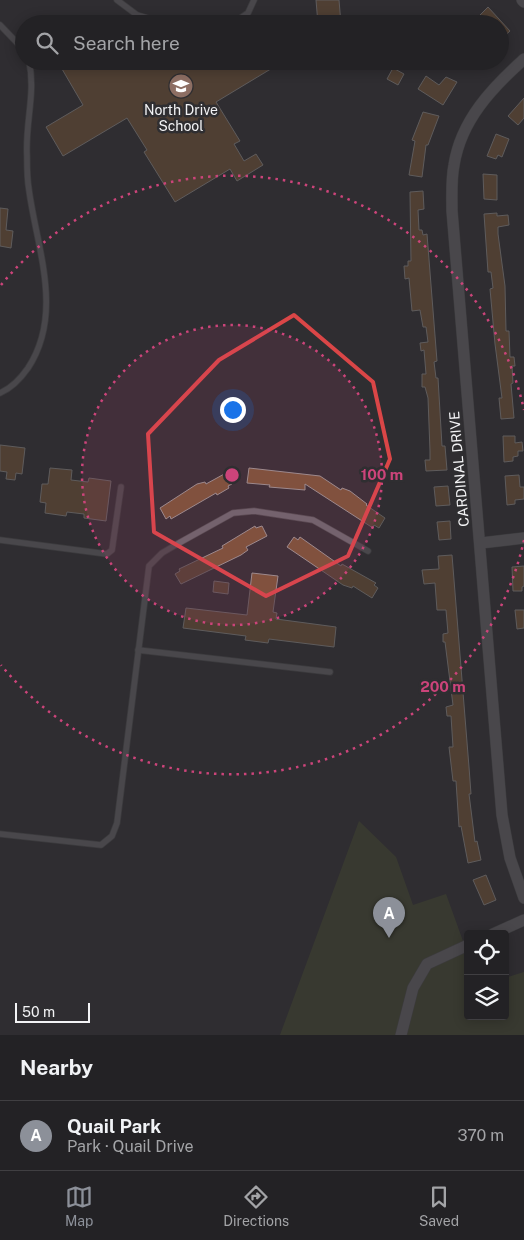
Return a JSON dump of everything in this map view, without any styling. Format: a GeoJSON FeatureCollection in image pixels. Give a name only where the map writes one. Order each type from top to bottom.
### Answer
{"type":"FeatureCollection","features":[{"type":"Feature","properties":{"kind":"street","name":"CARDINAL DRIVE"},"geometry":{"type":"LineString","coordinates":[[524,59],[495,85],[475,111],[460,141],[453,166],[452,211],[481,543],[502,815],[510,858],[524,898]]}},
{"type":"Feature","properties":{"kind":"street"},"geometry":{"type":"LineString","coordinates":[[481,543],[524,538]]}},
{"type":"Feature","properties":{"kind":"street"},"geometry":{"type":"LineString","coordinates":[[502,930],[524,920]]}},
{"type":"Feature","properties":{"kind":"street"},"geometry":{"type":"LineString","coordinates":[[401,1035],[413,988],[427,964],[464,948]]}},
{"type":"Feature","properties":{"kind":"lane"},"geometry":{"type":"LineString","coordinates":[[117,0],[137,15]]}},
{"type":"Feature","properties":{"kind":"lane"},"geometry":{"type":"LineString","coordinates":[[245,15],[254,0]]}},
{"type":"Feature","properties":{"kind":"lane"},"geometry":{"type":"LineString","coordinates":[[0,25],[15,41]]}},
{"type":"Feature","properties":{"kind":"lane"},"geometry":{"type":"LineString","coordinates":[[0,393],[7,390],[23,375],[38,353],[47,294],[43,257],[29,190],[26,141],[33,79],[31,70]]}},
{"type":"Feature","properties":{"kind":"lane"},"geometry":{"type":"LineString","coordinates":[[0,540],[107,554],[112,550],[121,487]]}},
{"type":"Feature","properties":{"kind":"lane"},"geometry":{"type":"LineString","coordinates":[[0,834],[95,845],[101,845],[112,836],[117,823],[149,566],[162,553],[233,513],[254,511],[281,513],[313,520],[368,551]]}},
{"type":"Feature","properties":{"kind":"lane"},"geometry":{"type":"LineString","coordinates":[[138,650],[330,672]]}},
{"type":"Feature","properties":{"kind":"highlighted area"},"geometry":{"type":"Polygon","coordinates":[[[294,315],[373,382],[390,459],[348,556],[266,596],[154,532],[148,434],[219,360],[294,315]]]}},
{"type":"Feature","properties":{"kind":"green space"},"geometry":{"type":"Polygon","coordinates":[[[359,821],[396,857],[413,905],[446,894],[464,944],[464,1020],[509,1020],[509,977],[524,972],[524,1035],[280,1035],[359,821]]]}},
{"type":"Feature","properties":{"kind":"building"},"geometry":{"type":"Polygon","coordinates":[[[316,0],[339,0],[340,15],[317,15],[316,0]]]}},
{"type":"Feature","properties":{"kind":"building"},"geometry":{"type":"Polygon","coordinates":[[[488,7],[495,15],[480,15],[488,7]]]}},
{"type":"Feature","properties":{"kind":"building"},"geometry":{"type":"Polygon","coordinates":[[[63,70],[269,70],[216,102],[240,141],[234,144],[244,161],[256,154],[263,165],[237,181],[230,169],[175,202],[144,152],[147,150],[127,118],[63,156],[46,127],[83,105],[63,70]]]}},
{"type":"Feature","properties":{"kind":"building"},"geometry":{"type":"Polygon","coordinates":[[[392,70],[404,74],[398,85],[387,79],[392,70]]]}},
{"type":"Feature","properties":{"kind":"building"},"geometry":{"type":"Polygon","coordinates":[[[426,76],[439,85],[446,77],[457,82],[443,105],[418,89],[426,76]]]}},
{"type":"Feature","properties":{"kind":"building"},"geometry":{"type":"Polygon","coordinates":[[[524,98],[524,118],[518,125],[508,116],[524,98]]]}},
{"type":"Feature","properties":{"kind":"building"},"geometry":{"type":"Polygon","coordinates":[[[423,112],[439,116],[428,145],[426,145],[422,177],[409,175],[415,141],[412,140],[423,112]]]}},
{"type":"Feature","properties":{"kind":"building"},"geometry":{"type":"Polygon","coordinates":[[[496,134],[509,139],[502,157],[498,155],[496,159],[487,156],[496,134]]]}},
{"type":"Feature","properties":{"kind":"building"},"geometry":{"type":"Polygon","coordinates":[[[483,174],[497,175],[497,200],[484,199],[483,174]]]}},
{"type":"Feature","properties":{"kind":"building"},"geometry":{"type":"Polygon","coordinates":[[[423,191],[424,209],[418,210],[419,230],[422,230],[423,235],[427,234],[437,361],[434,362],[436,378],[438,378],[442,446],[445,446],[447,470],[426,471],[425,460],[430,460],[428,398],[425,387],[422,387],[422,374],[426,374],[424,350],[421,351],[420,343],[428,342],[426,327],[423,327],[420,310],[412,311],[409,278],[405,279],[404,266],[408,266],[408,261],[411,261],[410,192],[423,191]]]}},
{"type":"Feature","properties":{"kind":"building"},"geometry":{"type":"Polygon","coordinates":[[[0,208],[8,209],[6,230],[13,231],[11,248],[0,246],[0,208]]]}},
{"type":"Feature","properties":{"kind":"building"},"geometry":{"type":"Polygon","coordinates":[[[497,213],[497,216],[508,215],[509,225],[498,227],[498,234],[505,286],[506,331],[509,331],[510,357],[514,357],[515,366],[512,366],[513,383],[511,384],[514,418],[501,419],[499,398],[502,398],[490,289],[493,288],[491,272],[488,272],[484,214],[497,213]]]}},
{"type":"Feature","properties":{"kind":"building"},"geometry":{"type":"Polygon","coordinates":[[[503,436],[515,436],[515,443],[522,442],[523,451],[518,451],[518,456],[513,457],[513,461],[504,462],[503,436]]]}},
{"type":"Feature","properties":{"kind":"building"},"geometry":{"type":"Polygon","coordinates":[[[0,445],[25,448],[22,474],[16,473],[15,480],[6,479],[7,472],[0,471],[0,445]]]}},
{"type":"Feature","properties":{"kind":"building"},"geometry":{"type":"Polygon","coordinates":[[[50,468],[72,470],[71,480],[88,482],[89,478],[111,481],[106,521],[84,518],[84,514],[67,512],[66,516],[45,513],[46,503],[40,502],[42,484],[48,484],[50,468]]]}},
{"type":"Feature","properties":{"kind":"building"},"geometry":{"type":"Polygon","coordinates":[[[249,468],[320,476],[341,490],[342,488],[350,491],[385,518],[379,528],[374,525],[373,528],[305,484],[305,490],[247,483],[249,468]]]}},
{"type":"Feature","properties":{"kind":"building"},"geometry":{"type":"Polygon","coordinates":[[[226,473],[232,484],[228,486],[229,488],[217,495],[216,493],[171,519],[170,516],[166,519],[160,508],[197,484],[205,482],[206,484],[226,473]]]}},
{"type":"Feature","properties":{"kind":"building"},"geometry":{"type":"Polygon","coordinates":[[[519,475],[520,487],[524,487],[524,499],[515,500],[515,504],[507,505],[505,476],[519,475]]]}},
{"type":"Feature","properties":{"kind":"building"},"geometry":{"type":"Polygon","coordinates":[[[448,486],[450,505],[436,506],[434,487],[448,486]]]}},
{"type":"Feature","properties":{"kind":"building"},"geometry":{"type":"Polygon","coordinates":[[[450,521],[451,539],[439,540],[437,522],[450,521]]]}},
{"type":"Feature","properties":{"kind":"building"},"geometry":{"type":"Polygon","coordinates":[[[255,526],[256,528],[262,526],[267,536],[246,547],[248,550],[241,555],[181,584],[175,574],[180,571],[179,569],[223,548],[222,546],[255,526]]]}},
{"type":"Feature","properties":{"kind":"building"},"geometry":{"type":"Polygon","coordinates":[[[294,537],[298,540],[300,537],[341,566],[342,564],[376,583],[374,585],[378,588],[372,598],[353,586],[352,588],[343,585],[287,547],[294,537]]]}},
{"type":"Feature","properties":{"kind":"building"},"geometry":{"type":"Polygon","coordinates":[[[452,555],[471,794],[469,794],[475,842],[477,841],[481,860],[468,863],[461,826],[459,827],[456,781],[453,781],[449,747],[453,747],[451,716],[447,716],[446,707],[453,705],[445,642],[443,642],[443,634],[448,633],[446,610],[437,610],[435,583],[424,584],[422,570],[439,569],[438,556],[452,555]]]}},
{"type":"Feature","properties":{"kind":"building"},"geometry":{"type":"Polygon","coordinates":[[[524,566],[524,586],[522,591],[513,591],[512,567],[524,566]]]}},
{"type":"Feature","properties":{"kind":"building"},"geometry":{"type":"Polygon","coordinates":[[[252,573],[278,576],[273,612],[277,613],[276,619],[336,627],[334,647],[269,639],[268,643],[245,640],[246,636],[183,628],[186,608],[247,615],[252,573]]]}},
{"type":"Feature","properties":{"kind":"building"},"geometry":{"type":"Polygon","coordinates":[[[214,581],[229,583],[228,594],[213,592],[214,581]]]}},
{"type":"Feature","properties":{"kind":"building"},"geometry":{"type":"Polygon","coordinates":[[[515,610],[524,610],[524,628],[517,629],[515,610]]]}},
{"type":"Feature","properties":{"kind":"building"},"geometry":{"type":"Polygon","coordinates":[[[486,875],[496,900],[484,905],[473,880],[486,875]]]}},
{"type":"Feature","properties":{"kind":"place","name":"North Drive School"},"geometry":{"type":"Point","coordinates":[181,86]}},
{"type":"Feature","properties":{"kind":"place","name":"Quail Park"},"geometry":{"type":"Point","coordinates":[389,938]}}]}
